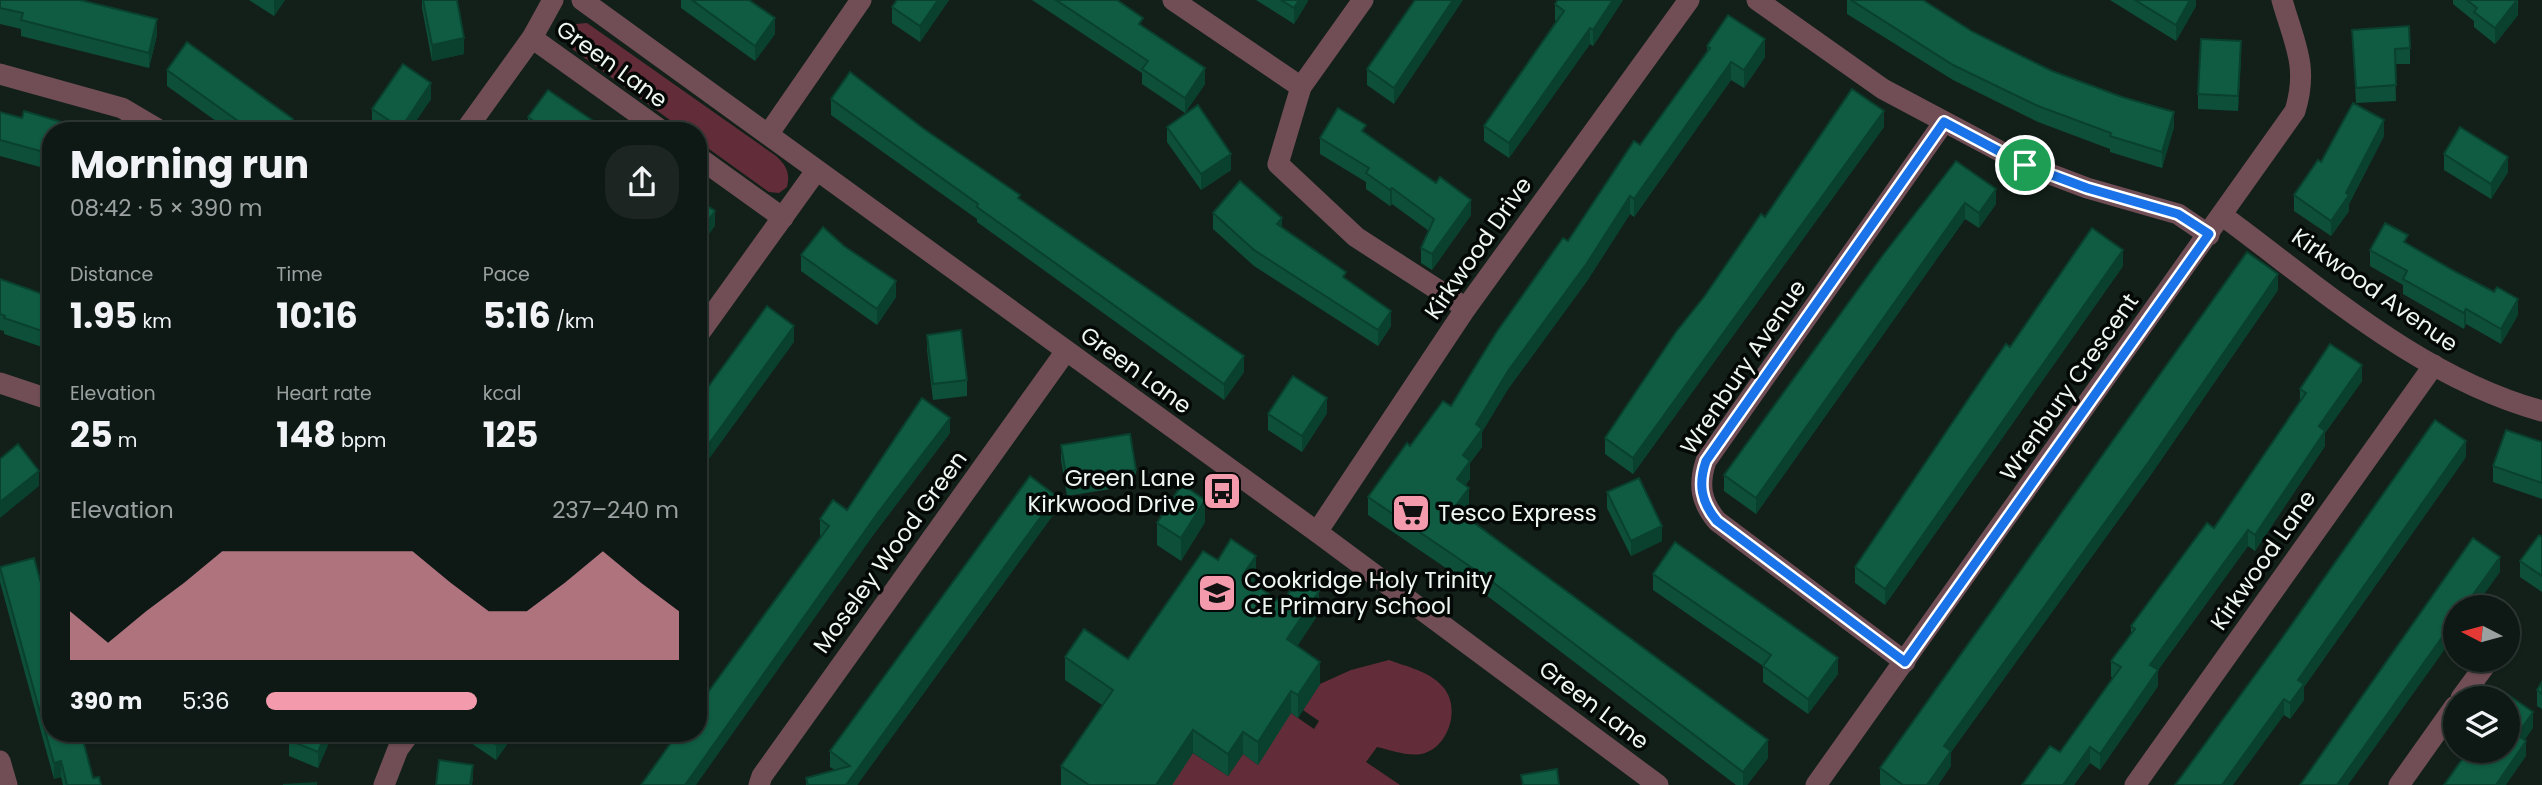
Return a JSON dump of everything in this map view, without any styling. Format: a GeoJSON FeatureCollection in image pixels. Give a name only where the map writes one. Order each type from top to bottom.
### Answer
{"type":"FeatureCollection","features":[{"type":"Feature","properties":{"kind":"street"},"geometry":{"type":"LineString","coordinates":[[471,122],[532,38],[553,0]]}},
{"type":"Feature","properties":{"kind":"street","name":"Green Lane"},"geometry":{"type":"LineString","coordinates":[[582,0],[1317,532],[1658,785]]}},
{"type":"Feature","properties":{"kind":"street"},"geometry":{"type":"LineString","coordinates":[[768,133],[861,0]]}},
{"type":"Feature","properties":{"kind":"street"},"geometry":{"type":"LineString","coordinates":[[1173,0],[1301,87]]}},
{"type":"Feature","properties":{"kind":"street"},"geometry":{"type":"LineString","coordinates":[[1363,0],[1301,87],[1278,164],[1356,237],[1466,308]]}},
{"type":"Feature","properties":{"kind":"street","name":"Kirkwood Drive"},"geometry":{"type":"LineString","coordinates":[[1317,532],[1466,308],[1689,0]]}},
{"type":"Feature","properties":{"kind":"street"},"geometry":{"type":"LineString","coordinates":[[1757,0],[1883,89],[2025,165],[2087,188],[2178,214],[2209,234]]}},
{"type":"Feature","properties":{"kind":"street","name":"Wrenbury Crescent"},"geometry":{"type":"LineString","coordinates":[[1816,785],[2223,216],[2295,111],[2302,88],[2296,39],[2283,0]]}},
{"type":"Feature","properties":{"kind":"street","name":"Green Lane"},"geometry":{"type":"LineString","coordinates":[[532,38],[649,122]]}},
{"type":"Feature","properties":{"kind":"street"},"geometry":{"type":"LineString","coordinates":[[0,74],[122,108],[146,122]]}},
{"type":"Feature","properties":{"kind":"street","name":"Wrenbury Avenue"},"geometry":{"type":"LineString","coordinates":[[1905,662],[1717,521],[1707,509],[1701,491],[1701,475],[1706,461],[1944,122]]}},
{"type":"Feature","properties":{"kind":"street"},"geometry":{"type":"LineString","coordinates":[[707,164],[783,218]]}},
{"type":"Feature","properties":{"kind":"street"},"geometry":{"type":"LineString","coordinates":[[707,323],[816,171]]}},
{"type":"Feature","properties":{"kind":"street","name":"Kirkwood Avenue"},"geometry":{"type":"LineString","coordinates":[[2223,216],[2386,335],[2434,365],[2476,388],[2542,411]]}},
{"type":"Feature","properties":{"kind":"street","name":"Moseley Wood Green"},"geometry":{"type":"LineString","coordinates":[[759,785],[762,776],[1066,351]]}},
{"type":"Feature","properties":{"kind":"street","name":"Kirkwood Lane"},"geometry":{"type":"LineString","coordinates":[[2135,785],[2434,365]]}},
{"type":"Feature","properties":{"kind":"street"},"geometry":{"type":"LineString","coordinates":[[0,383],[42,397]]}},
{"type":"Feature","properties":{"kind":"street"},"geometry":{"type":"LineString","coordinates":[[2399,785],[2443,723]]}},
{"type":"Feature","properties":{"kind":"street"},"geometry":{"type":"LineString","coordinates":[[384,785],[404,742]]}},
{"type":"Feature","properties":{"kind":"street"},"geometry":{"type":"LineString","coordinates":[[0,761],[7,785]]}},
{"type":"Feature","properties":{"kind":"shaded area"},"geometry":{"type":"Polygon","coordinates":[[[587,23],[776,156],[787,170],[787,187],[779,193],[769,192],[707,147],[707,122],[673,122],[571,48],[569,38],[576,24],[587,23]]]}},
{"type":"Feature","properties":{"kind":"shaded area"},"geometry":{"type":"Polygon","coordinates":[[[1389,660],[1437,681],[1448,694],[1452,713],[1446,733],[1434,749],[1413,755],[1377,747],[1366,762],[1400,785],[1172,785],[1185,748],[1228,776],[1243,754],[1258,765],[1272,700],[1314,729],[1319,721],[1303,710],[1320,684],[1351,670],[1389,660]]]}},
{"type":"Feature","properties":{"kind":"building"},"geometry":{"type":"Polygon","coordinates":[[[0,0],[80,0],[157,19],[149,53],[21,20],[23,13],[0,8],[0,0]]]}},
{"type":"Feature","properties":{"kind":"building"},"geometry":{"type":"Polygon","coordinates":[[[423,0],[457,0],[464,38],[432,45],[423,0]]]}},
{"type":"Feature","properties":{"kind":"building"},"geometry":{"type":"Polygon","coordinates":[[[692,0],[749,0],[775,18],[755,46],[692,0]]]}},
{"type":"Feature","properties":{"kind":"building"},"geometry":{"type":"Polygon","coordinates":[[[897,0],[938,0],[920,26],[892,7],[897,0]]]}},
{"type":"Feature","properties":{"kind":"building"},"geometry":{"type":"Polygon","coordinates":[[[1056,0],[1117,0],[1143,18],[1139,24],[1205,68],[1185,98],[1142,69],[1148,61],[1056,0]]]}},
{"type":"Feature","properties":{"kind":"building"},"geometry":{"type":"Polygon","coordinates":[[[1281,0],[1299,0],[1294,8],[1281,0]]]}},
{"type":"Feature","properties":{"kind":"building"},"geometry":{"type":"Polygon","coordinates":[[[1415,0],[1453,0],[1394,88],[1367,69],[1415,0]]]}},
{"type":"Feature","properties":{"kind":"building"},"geometry":{"type":"Polygon","coordinates":[[[1558,0],[1613,0],[1593,30],[1590,28],[1509,143],[1484,126],[1564,11],[1555,4],[1558,0]]]}},
{"type":"Feature","properties":{"kind":"building"},"geometry":{"type":"Polygon","coordinates":[[[1851,0],[1923,0],[1973,32],[2052,71],[2122,97],[2174,112],[2162,152],[2110,136],[2111,133],[2038,106],[1953,65],[1851,0]]]}},
{"type":"Feature","properties":{"kind":"building"},"geometry":{"type":"Polygon","coordinates":[[[2135,0],[2190,0],[2176,25],[2135,0]]]}},
{"type":"Feature","properties":{"kind":"building"},"geometry":{"type":"Polygon","coordinates":[[[2467,0],[2517,0],[2495,28],[2474,12],[2477,8],[2467,0]]]}},
{"type":"Feature","properties":{"kind":"building"},"geometry":{"type":"Polygon","coordinates":[[[1728,15],[1765,39],[1744,70],[1731,62],[1634,199],[1630,196],[1587,263],[1508,371],[1476,424],[1482,429],[1463,455],[1470,461],[1457,479],[1469,488],[1454,508],[1768,740],[1743,772],[1490,580],[1368,497],[1407,443],[1410,446],[1443,401],[1451,406],[1496,333],[1563,238],[1568,241],[1634,141],[1640,145],[1710,48],[1707,46],[1728,15]]]}},
{"type":"Feature","properties":{"kind":"building"},"geometry":{"type":"Polygon","coordinates":[[[2409,26],[2410,48],[2395,49],[2396,85],[2356,88],[2352,30],[2409,26]]]}},
{"type":"Feature","properties":{"kind":"building"},"geometry":{"type":"Polygon","coordinates":[[[2201,39],[2241,41],[2238,96],[2198,94],[2201,39]]]}},
{"type":"Feature","properties":{"kind":"building"},"geometry":{"type":"Polygon","coordinates":[[[187,42],[293,119],[291,122],[239,122],[167,70],[187,42]]]}},
{"type":"Feature","properties":{"kind":"building"},"geometry":{"type":"Polygon","coordinates":[[[403,64],[431,83],[405,122],[392,122],[372,109],[403,64]]]}},
{"type":"Feature","properties":{"kind":"building"},"geometry":{"type":"Polygon","coordinates":[[[850,72],[924,129],[1020,195],[1018,198],[1244,356],[1224,384],[831,99],[850,72]]]}},
{"type":"Feature","properties":{"kind":"building"},"geometry":{"type":"Polygon","coordinates":[[[1852,89],[1884,111],[1633,458],[1605,438],[1676,332],[1704,297],[1761,214],[1765,217],[1852,89]]]}},
{"type":"Feature","properties":{"kind":"building"},"geometry":{"type":"Polygon","coordinates":[[[548,90],[595,122],[535,122],[528,117],[548,90]]]}},
{"type":"Feature","properties":{"kind":"building"},"geometry":{"type":"Polygon","coordinates":[[[2353,103],[2384,120],[2346,193],[2349,195],[2331,221],[2294,195],[2318,160],[2321,162],[2353,103]]]}},
{"type":"Feature","properties":{"kind":"building"},"geometry":{"type":"Polygon","coordinates":[[[1198,105],[1231,154],[1201,174],[1167,127],[1198,105]]]}},
{"type":"Feature","properties":{"kind":"building"},"geometry":{"type":"Polygon","coordinates":[[[1338,108],[1366,125],[1362,131],[1436,183],[1440,177],[1471,200],[1432,254],[1421,248],[1434,219],[1392,188],[1390,190],[1366,173],[1369,168],[1320,138],[1338,108]]]}},
{"type":"Feature","properties":{"kind":"building"},"geometry":{"type":"Polygon","coordinates":[[[24,111],[61,122],[42,122],[42,152],[0,140],[0,112],[22,118],[24,111]]]}},
{"type":"Feature","properties":{"kind":"building"},"geometry":{"type":"Polygon","coordinates":[[[2460,127],[2508,157],[2491,184],[2444,154],[2460,127]]]}},
{"type":"Feature","properties":{"kind":"building"},"geometry":{"type":"Polygon","coordinates":[[[1956,161],[1996,189],[1979,213],[1965,203],[1756,498],[1724,475],[1883,255],[1956,161]]]}},
{"type":"Feature","properties":{"kind":"building"},"geometry":{"type":"Polygon","coordinates":[[[1240,181],[1282,218],[1277,224],[1346,272],[1343,277],[1391,311],[1378,330],[1254,250],[1213,213],[1240,181]]]}},
{"type":"Feature","properties":{"kind":"building"},"geometry":{"type":"Polygon","coordinates":[[[707,205],[715,211],[707,222],[707,205]]]}},
{"type":"Feature","properties":{"kind":"building"},"geometry":{"type":"Polygon","coordinates":[[[2385,223],[2408,235],[2404,242],[2456,272],[2494,292],[2497,287],[2518,299],[2501,329],[2466,309],[2464,313],[2403,279],[2407,271],[2370,250],[2385,223]]]}},
{"type":"Feature","properties":{"kind":"building"},"geometry":{"type":"Polygon","coordinates":[[[823,227],[844,246],[896,281],[877,309],[801,255],[823,227]]]}},
{"type":"Feature","properties":{"kind":"building"},"geometry":{"type":"Polygon","coordinates":[[[2092,228],[2123,250],[1885,589],[1855,567],[2006,344],[2010,347],[2092,228]]]}},
{"type":"Feature","properties":{"kind":"building"},"geometry":{"type":"Polygon","coordinates":[[[2247,252],[2278,274],[2150,460],[1944,746],[1951,751],[1927,785],[1903,785],[1880,768],[2247,252]]]}},
{"type":"Feature","properties":{"kind":"building"},"geometry":{"type":"Polygon","coordinates":[[[0,279],[42,294],[42,331],[4,318],[5,316],[0,314],[0,279]]]}},
{"type":"Feature","properties":{"kind":"building"},"geometry":{"type":"Polygon","coordinates":[[[767,306],[794,326],[707,447],[707,389],[767,306]]]}},
{"type":"Feature","properties":{"kind":"building"},"geometry":{"type":"Polygon","coordinates":[[[961,330],[967,380],[933,384],[927,335],[961,330]]]}},
{"type":"Feature","properties":{"kind":"building"},"geometry":{"type":"Polygon","coordinates":[[[2330,344],[2362,365],[2319,426],[2325,431],[2255,535],[2248,530],[2150,665],[2158,670],[2100,754],[2090,747],[2063,785],[2022,785],[2050,746],[2060,752],[2121,667],[2111,661],[2135,629],[2131,626],[2207,523],[2214,528],[2306,393],[2300,389],[2330,344]]]}},
{"type":"Feature","properties":{"kind":"building"},"geometry":{"type":"Polygon","coordinates":[[[1293,376],[1327,398],[1302,436],[1268,414],[1293,376]]]}},
{"type":"Feature","properties":{"kind":"building"},"geometry":{"type":"Polygon","coordinates":[[[922,398],[950,418],[877,514],[685,785],[641,785],[672,742],[707,742],[707,694],[829,526],[820,519],[833,500],[847,510],[922,398]]]}},
{"type":"Feature","properties":{"kind":"building"},"geometry":{"type":"Polygon","coordinates":[[[2435,420],[2466,441],[2298,680],[2304,684],[2290,703],[2284,699],[2222,785],[2175,785],[2280,641],[2435,420]]]}},
{"type":"Feature","properties":{"kind":"building"},"geometry":{"type":"Polygon","coordinates":[[[2506,430],[2542,442],[2542,483],[2493,466],[2506,430]]]}},
{"type":"Feature","properties":{"kind":"building"},"geometry":{"type":"Polygon","coordinates":[[[1130,434],[1136,470],[1067,481],[1061,445],[1130,434]]]}},
{"type":"Feature","properties":{"kind":"building"},"geometry":{"type":"Polygon","coordinates":[[[18,444],[39,471],[0,502],[0,459],[18,444]]]}},
{"type":"Feature","properties":{"kind":"building"},"geometry":{"type":"Polygon","coordinates":[[[1030,476],[1056,496],[846,785],[808,785],[806,778],[850,766],[830,751],[1030,476]]]}},
{"type":"Feature","properties":{"kind":"building"},"geometry":{"type":"Polygon","coordinates":[[[1639,478],[1662,526],[1631,541],[1607,492],[1639,478]]]}},
{"type":"Feature","properties":{"kind":"building"},"geometry":{"type":"Polygon","coordinates":[[[1182,484],[1205,500],[1181,538],[1157,523],[1182,484]]]}},
{"type":"Feature","properties":{"kind":"building"},"geometry":{"type":"Polygon","coordinates":[[[2539,535],[2542,537],[2542,576],[2520,561],[2539,535]]]}},
{"type":"Feature","properties":{"kind":"building"},"geometry":{"type":"Polygon","coordinates":[[[2473,538],[2500,557],[2473,595],[2443,595],[2443,636],[2337,785],[2300,785],[2473,538]]]}},
{"type":"Feature","properties":{"kind":"building"},"geometry":{"type":"Polygon","coordinates":[[[1231,539],[1256,556],[1242,576],[1282,603],[1299,578],[1319,591],[1287,639],[1320,662],[1298,695],[1291,691],[1258,742],[1243,732],[1228,754],[1193,730],[1156,785],[1089,785],[1061,766],[1113,690],[1065,657],[1084,629],[1128,659],[1203,551],[1218,560],[1231,539]]]}},
{"type":"Feature","properties":{"kind":"building"},"geometry":{"type":"Polygon","coordinates":[[[1675,542],[1838,658],[1808,699],[1763,666],[1771,655],[1653,574],[1675,542]]]}},
{"type":"Feature","properties":{"kind":"building"},"geometry":{"type":"Polygon","coordinates":[[[34,558],[42,587],[42,719],[0,567],[34,558]]]}},
{"type":"Feature","properties":{"kind":"building"},"geometry":{"type":"Polygon","coordinates":[[[2520,703],[2533,712],[2520,731],[2520,703]]]}},
{"type":"Feature","properties":{"kind":"building"},"geometry":{"type":"Polygon","coordinates":[[[2520,737],[2526,741],[2520,750],[2520,737]]]}},
{"type":"Feature","properties":{"kind":"building"},"geometry":{"type":"Polygon","coordinates":[[[48,742],[83,742],[93,778],[99,777],[101,785],[67,785],[61,761],[54,763],[48,742]]]}},
{"type":"Feature","properties":{"kind":"building"},"geometry":{"type":"Polygon","coordinates":[[[294,742],[322,742],[318,752],[294,742]]]}},
{"type":"Feature","properties":{"kind":"building"},"geometry":{"type":"Polygon","coordinates":[[[439,760],[473,765],[470,785],[436,785],[439,760]]]}},
{"type":"Feature","properties":{"kind":"building"},"geometry":{"type":"Polygon","coordinates":[[[2460,763],[2511,763],[2496,785],[2444,785],[2460,763]]]}},
{"type":"Feature","properties":{"kind":"building"},"geometry":{"type":"Polygon","coordinates":[[[1557,769],[1559,785],[1523,785],[1521,775],[1557,769]]]}},
{"type":"Feature","properties":{"kind":"building"},"geometry":{"type":"Polygon","coordinates":[[[316,783],[316,785],[283,785],[316,783]]]}},
{"type":"Feature","properties":{"kind":"place","name":"Green Lane Kirkwood Drive"},"geometry":{"type":"Point","coordinates":[1222,491]}},
{"type":"Feature","properties":{"kind":"place","name":"Tesco Express"},"geometry":{"type":"Point","coordinates":[1411,513]}},
{"type":"Feature","properties":{"kind":"place","name":"Cookridge Holy Trinity CE Primary School"},"geometry":{"type":"Point","coordinates":[1217,593]}},
{"type":"Feature","properties":{"kind":"route"},"geometry":{"type":"LineString","coordinates":[[1944,122],[2025,165],[2087,188],[2178,214],[2209,234],[1905,662],[1717,521],[1707,509],[1701,491],[1701,475],[1706,461],[1944,122]]}}]}
